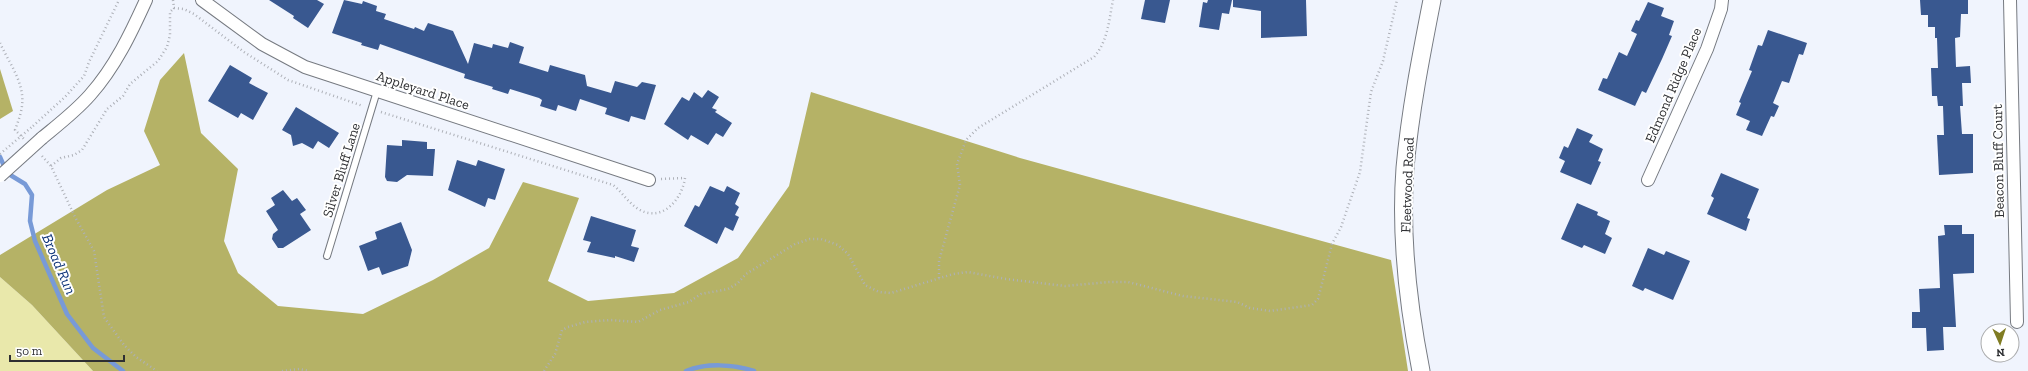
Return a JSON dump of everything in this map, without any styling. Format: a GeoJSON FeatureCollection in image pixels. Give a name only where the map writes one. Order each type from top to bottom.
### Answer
{"type":"FeatureCollection","features":[{"type":"Feature","properties":{"kind":"main road","name":"Fleetwood Road"},"geometry":{"type":"LineString","coordinates":[[1421,371],[1409,293],[1404,222],[1405,169],[1410,124],[1432,0]]}},
{"type":"Feature","properties":{"kind":"street"},"geometry":{"type":"LineString","coordinates":[[0,176],[69,116],[91,94],[126,44],[146,0]]}},
{"type":"Feature","properties":{"kind":"street","name":"Appleyard Place"},"geometry":{"type":"LineString","coordinates":[[202,0],[262,44],[305,67],[649,180]]}},
{"type":"Feature","properties":{"kind":"street","name":"Edmond Ridge Place"},"geometry":{"type":"LineString","coordinates":[[1648,180],[1706,49],[1721,9],[1722,0]]}},
{"type":"Feature","properties":{"kind":"street","name":"Beacon Bluff Court"},"geometry":{"type":"LineString","coordinates":[[2010,0],[2017,322]]}},
{"type":"Feature","properties":{"kind":"lane","name":"Silver Bluff Lane"},"geometry":{"type":"LineString","coordinates":[[328,256],[377,91]]}},
{"type":"Feature","properties":{"kind":"path"},"geometry":{"type":"LineString","coordinates":[[0,154],[64,98],[84,76],[89,62],[119,0]]}},
{"type":"Feature","properties":{"kind":"path"},"geometry":{"type":"LineString","coordinates":[[939,278],[939,261],[960,185],[957,164],[966,140],[978,128],[1094,57],[1101,49],[1104,42],[1113,0]]}},
{"type":"Feature","properties":{"kind":"path"},"geometry":{"type":"LineString","coordinates":[[544,371],[555,354],[562,330],[568,327],[585,322],[610,320],[638,322],[660,310],[688,302],[701,294],[728,289],[738,283],[746,274],[795,244],[810,239],[821,239],[838,245],[848,254],[865,284],[879,292],[890,293],[939,278],[968,272],[1006,279],[1065,286],[1109,282],[1128,282],[1183,296],[1237,302],[1250,308],[1270,311],[1312,305],[1318,299],[1332,244],[1341,227],[1360,172],[1371,92],[1383,61],[1397,0]]}},
{"type":"Feature","properties":{"kind":"path"},"geometry":{"type":"LineString","coordinates":[[51,166],[61,158],[74,155],[82,150],[107,109],[123,96],[130,84],[158,61],[167,47],[170,36],[170,12],[174,8]]}},
{"type":"Feature","properties":{"kind":"path"},"geometry":{"type":"LineString","coordinates":[[0,43],[18,78],[23,96],[22,108],[15,130],[26,140]]}},
{"type":"Feature","properties":{"kind":"path"},"geometry":{"type":"LineString","coordinates":[[41,156],[51,166],[74,217],[94,251],[104,317],[124,345],[136,357],[156,371]]}},
{"type":"Feature","properties":{"kind":"path"},"geometry":{"type":"LineString","coordinates":[[282,371],[299,369],[309,371]]}},
{"type":"Feature","properties":{"kind":"shaded area"},"geometry":{"type":"Polygon","coordinates":[[[184,53],[201,133],[238,169],[224,241],[238,273],[278,306],[363,314],[433,280],[489,248],[523,182],[579,198],[548,281],[588,301],[674,293],[738,258],[789,186],[811,92],[1020,158],[1391,260],[1408,371],[93,371],[32,305],[0,277],[0,255],[107,190],[160,165],[144,131],[160,80],[184,53]]]}},
{"type":"Feature","properties":{"kind":"shaded area"},"geometry":{"type":"Polygon","coordinates":[[[0,69],[13,111],[0,119],[0,69]]]}},
{"type":"Feature","properties":{"kind":"shaded area"},"geometry":{"type":"Polygon","coordinates":[[[0,277],[32,305],[93,371],[0,371],[0,277]]]}},
{"type":"Feature","properties":{"kind":"building"},"geometry":{"type":"Polygon","coordinates":[[[269,0],[317,0],[324,4],[308,28],[293,18],[294,16],[269,0]]]}},
{"type":"Feature","properties":{"kind":"building"},"geometry":{"type":"Polygon","coordinates":[[[344,0],[362,4],[363,1],[377,6],[376,11],[386,14],[384,19],[414,29],[415,27],[424,31],[428,23],[453,31],[468,64],[474,43],[492,48],[493,44],[508,48],[510,42],[524,47],[519,63],[548,72],[550,65],[585,75],[587,86],[611,93],[615,81],[637,87],[642,82],[656,85],[645,120],[631,116],[629,122],[605,114],[607,108],[580,99],[576,111],[558,105],[556,111],[540,106],[542,100],[539,98],[510,89],[508,94],[492,89],[493,87],[464,78],[465,74],[380,44],[378,50],[361,45],[362,43],[332,33],[344,0]]]}},
{"type":"Feature","properties":{"kind":"building"},"geometry":{"type":"Polygon","coordinates":[[[1145,0],[1170,0],[1165,23],[1141,19],[1145,0]]]}},
{"type":"Feature","properties":{"kind":"building"},"geometry":{"type":"Polygon","coordinates":[[[1208,0],[1232,0],[1229,14],[1222,13],[1219,30],[1199,27],[1203,2],[1207,3],[1208,0]]]}},
{"type":"Feature","properties":{"kind":"building"},"geometry":{"type":"Polygon","coordinates":[[[1233,0],[1306,0],[1307,36],[1261,38],[1261,11],[1233,7],[1233,0]]]}},
{"type":"Feature","properties":{"kind":"building"},"geometry":{"type":"Polygon","coordinates":[[[1920,0],[1968,0],[1968,14],[1961,14],[1960,37],[1955,38],[1956,67],[1970,66],[1971,83],[1962,83],[1963,106],[1960,106],[1962,134],[1973,134],[1973,173],[1939,175],[1937,135],[1944,135],[1943,106],[1938,106],[1937,96],[1932,96],[1931,68],[1938,68],[1937,38],[1935,38],[1935,27],[1928,27],[1928,15],[1921,15],[1920,0]]]}},
{"type":"Feature","properties":{"kind":"building"},"geometry":{"type":"Polygon","coordinates":[[[1648,2],[1664,8],[1661,16],[1674,21],[1669,35],[1672,36],[1662,59],[1646,93],[1642,91],[1635,106],[1598,90],[1603,78],[1607,79],[1619,52],[1627,56],[1637,34],[1631,31],[1636,20],[1639,21],[1648,2]]]}},
{"type":"Feature","properties":{"kind":"building"},"geometry":{"type":"Polygon","coordinates":[[[1768,30],[1807,43],[1803,55],[1799,54],[1789,83],[1782,81],[1773,103],[1779,106],[1774,117],[1771,116],[1762,136],[1746,130],[1750,121],[1736,115],[1741,103],[1739,102],[1752,71],[1749,70],[1758,45],[1762,46],[1768,30]]]}},
{"type":"Feature","properties":{"kind":"building"},"geometry":{"type":"Polygon","coordinates":[[[230,65],[252,78],[249,83],[268,93],[253,120],[241,113],[238,118],[208,101],[230,65]]]}},
{"type":"Feature","properties":{"kind":"building"},"geometry":{"type":"Polygon","coordinates":[[[708,90],[719,97],[712,108],[717,110],[715,112],[732,123],[723,137],[716,133],[708,145],[691,135],[688,140],[664,124],[682,97],[689,101],[694,92],[702,98],[708,90]]]}},
{"type":"Feature","properties":{"kind":"building"},"geometry":{"type":"Polygon","coordinates":[[[296,107],[339,133],[329,148],[318,141],[313,149],[302,143],[293,146],[291,135],[282,130],[296,107]]]}},
{"type":"Feature","properties":{"kind":"building"},"geometry":{"type":"Polygon","coordinates":[[[1577,128],[1593,135],[1589,142],[1603,149],[1598,161],[1601,162],[1591,185],[1560,172],[1565,161],[1559,158],[1564,146],[1568,148],[1577,128]]]}},
{"type":"Feature","properties":{"kind":"building"},"geometry":{"type":"Polygon","coordinates":[[[402,140],[427,142],[427,149],[435,149],[433,176],[407,175],[397,182],[387,181],[385,177],[387,145],[402,146],[402,140]]]}},
{"type":"Feature","properties":{"kind":"building"},"geometry":{"type":"Polygon","coordinates":[[[457,160],[476,166],[478,160],[505,169],[495,200],[488,198],[485,207],[448,190],[457,160]]]}},
{"type":"Feature","properties":{"kind":"building"},"geometry":{"type":"Polygon","coordinates":[[[1721,173],[1759,189],[1747,218],[1750,219],[1746,231],[1707,214],[1714,198],[1711,196],[1721,173]]]}},
{"type":"Feature","properties":{"kind":"building"},"geometry":{"type":"Polygon","coordinates":[[[710,186],[724,192],[727,186],[740,193],[735,204],[739,207],[735,215],[739,217],[733,231],[725,227],[717,244],[684,226],[695,205],[699,207],[710,186]]]}},
{"type":"Feature","properties":{"kind":"building"},"geometry":{"type":"Polygon","coordinates":[[[283,190],[292,201],[297,198],[306,210],[300,214],[311,230],[283,248],[278,248],[272,239],[273,234],[278,230],[266,211],[275,205],[271,198],[283,190]]]}},
{"type":"Feature","properties":{"kind":"building"},"geometry":{"type":"Polygon","coordinates":[[[1577,203],[1598,212],[1597,215],[1610,221],[1605,234],[1612,238],[1605,254],[1584,245],[1582,248],[1561,239],[1577,203]]]}},
{"type":"Feature","properties":{"kind":"building"},"geometry":{"type":"Polygon","coordinates":[[[591,216],[636,230],[631,246],[639,248],[634,262],[615,256],[615,258],[587,252],[591,242],[583,240],[591,216]]]}},
{"type":"Feature","properties":{"kind":"building"},"geometry":{"type":"Polygon","coordinates":[[[401,222],[412,250],[408,266],[382,275],[379,267],[368,271],[359,246],[377,239],[375,232],[401,222]]]}},
{"type":"Feature","properties":{"kind":"building"},"geometry":{"type":"Polygon","coordinates":[[[1944,225],[1962,225],[1962,234],[1974,234],[1974,273],[1953,274],[1956,327],[1943,327],[1944,350],[1927,351],[1926,328],[1912,328],[1912,312],[1920,312],[1919,289],[1940,288],[1938,236],[1945,235],[1944,225]]]}},
{"type":"Feature","properties":{"kind":"building"},"geometry":{"type":"Polygon","coordinates":[[[1648,248],[1664,255],[1666,251],[1690,261],[1673,300],[1645,288],[1643,291],[1632,286],[1648,248]]]}},
{"type":"Feature","properties":{"kind":"waterway","name":"Broad Run"},"geometry":{"type":"LineString","coordinates":[[0,157],[7,173],[25,184],[32,195],[30,221],[35,241],[67,314],[93,348],[123,371]]}},
{"type":"Feature","properties":{"kind":"waterway","name":"Broad Run"},"geometry":{"type":"LineString","coordinates":[[686,371],[694,368],[720,365],[754,371]]}}]}
